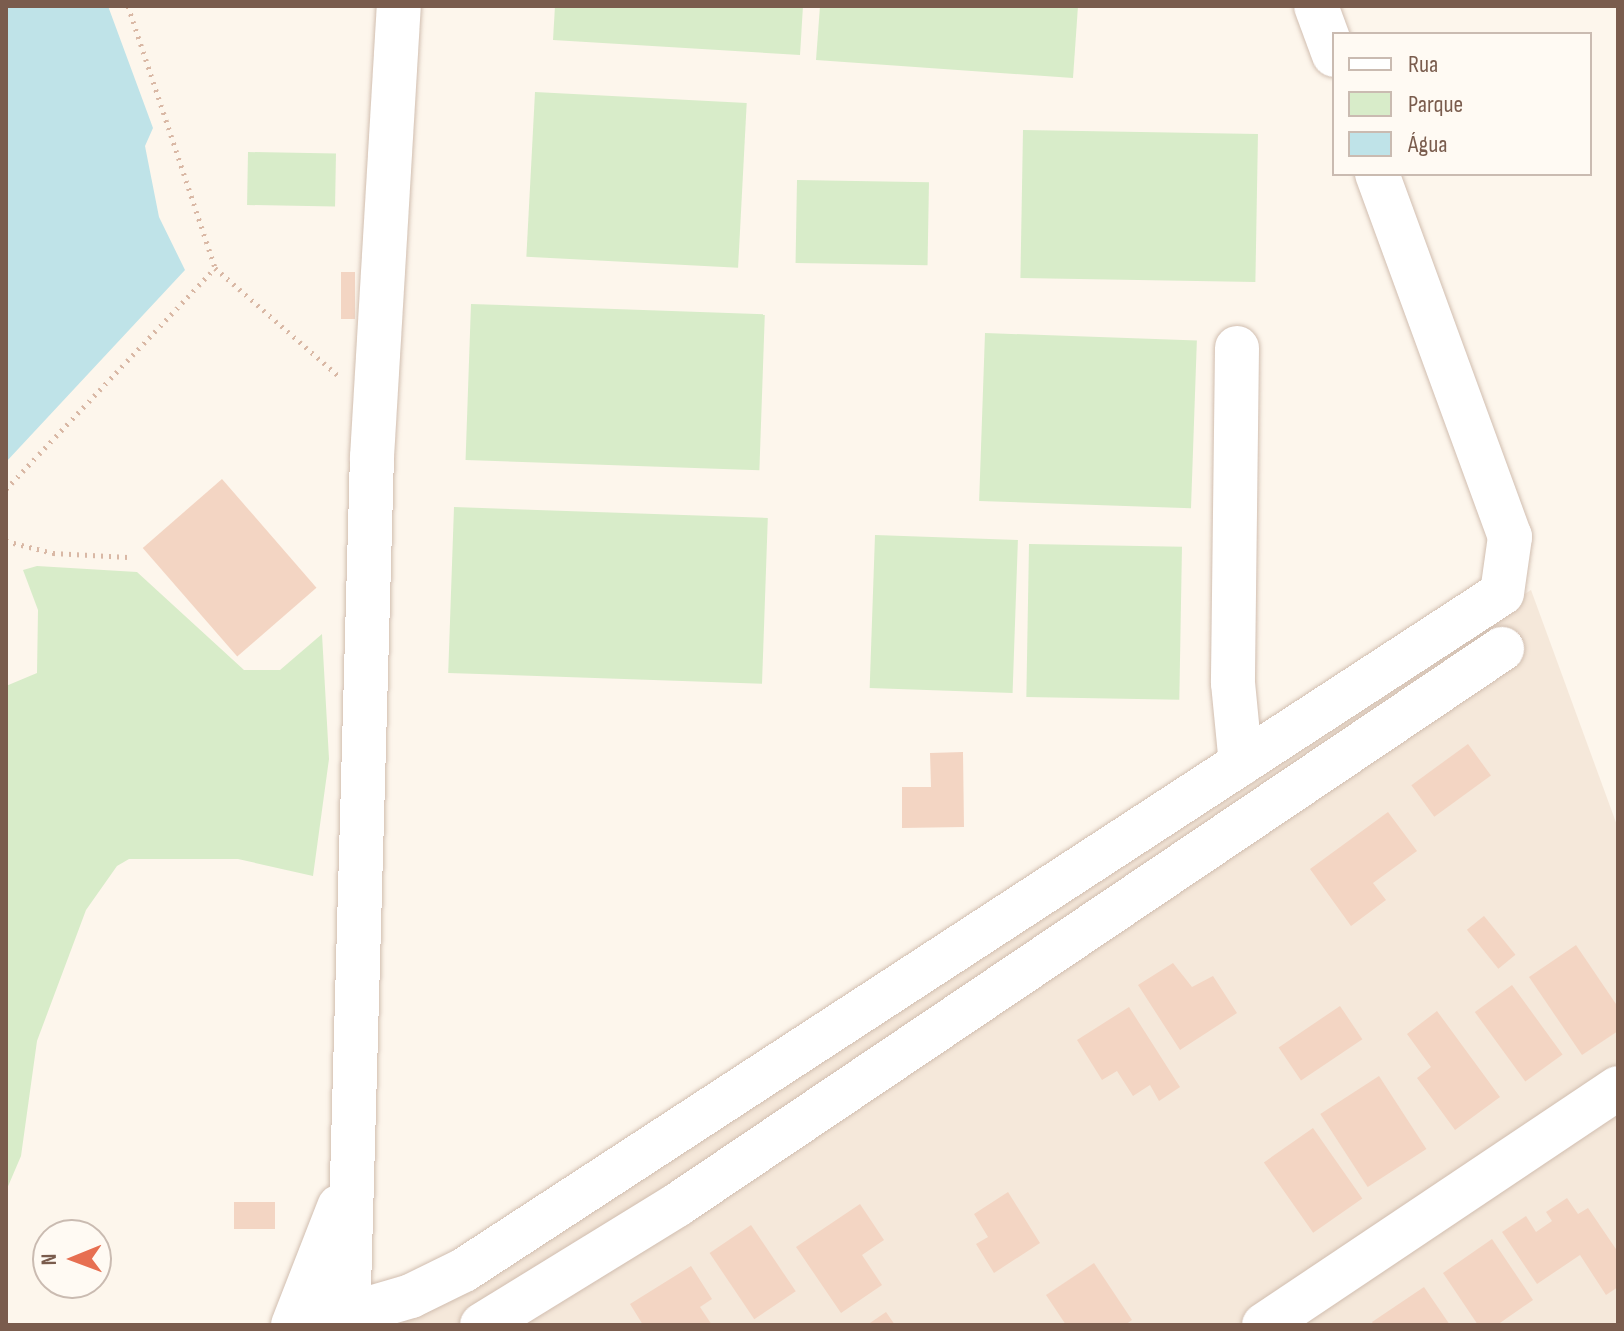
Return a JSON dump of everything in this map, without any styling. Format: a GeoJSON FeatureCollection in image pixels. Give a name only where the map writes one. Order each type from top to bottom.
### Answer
{"type":"FeatureCollection","features":[{"type":"Feature","properties":{"kind":"street"},"geometry":{"type":"LineString","coordinates":[[399,6],[375,408],[347,1186],[335,1321],[411,1296],[464,1270],[1502,593],[1508,568],[1510,537],[1378,176]]}},
{"type":"Feature","properties":{"kind":"street"},"geometry":{"type":"LineString","coordinates":[[1316,6],[1332,50]]}},
{"type":"Feature","properties":{"kind":"street"},"geometry":{"type":"LineString","coordinates":[[1237,348],[1233,683],[1241,764]]}},
{"type":"Feature","properties":{"kind":"street"},"geometry":{"type":"LineString","coordinates":[[482,1325],[677,1205],[1502,649]]}},
{"type":"Feature","properties":{"kind":"street"},"geometry":{"type":"LineString","coordinates":[[1264,1325],[1618,1088]]}},
{"type":"Feature","properties":{"kind":"street"},"geometry":{"type":"LineString","coordinates":[[293,1325],[347,1186]]}},
{"type":"Feature","properties":{"kind":"path"},"geometry":{"type":"LineString","coordinates":[[128,6],[215,268],[375,408]]}},
{"type":"Feature","properties":{"kind":"path"},"geometry":{"type":"LineString","coordinates":[[6,489],[215,268]]}},
{"type":"Feature","properties":{"kind":"path"},"geometry":{"type":"LineString","coordinates":[[6,541],[53,553],[128,557]]}},
{"type":"Feature","properties":{"kind":"shaded area"},"geometry":{"type":"Polygon","coordinates":[[[1531,590],[1618,828],[1618,1325],[399,1325],[1531,590]]]}},
{"type":"Feature","properties":{"kind":"green space"},"geometry":{"type":"Polygon","coordinates":[[[555,6],[803,6],[800,55],[553,40],[555,6]]]}},
{"type":"Feature","properties":{"kind":"green space"},"geometry":{"type":"Polygon","coordinates":[[[820,6],[1078,6],[1073,78],[816,60],[820,6]]]}},
{"type":"Feature","properties":{"kind":"green space"},"geometry":{"type":"Polygon","coordinates":[[[535,92],[747,103],[738,268],[526,257],[535,92]]]}},
{"type":"Feature","properties":{"kind":"green space"},"geometry":{"type":"Polygon","coordinates":[[[1023,130],[1258,134],[1255,282],[1020,278],[1023,130]]]}},
{"type":"Feature","properties":{"kind":"green space"},"geometry":{"type":"Polygon","coordinates":[[[248,152],[336,154],[335,207],[247,205],[248,152]]]}},
{"type":"Feature","properties":{"kind":"green space"},"geometry":{"type":"Polygon","coordinates":[[[797,180],[929,182],[928,265],[796,263],[797,180]]]}},
{"type":"Feature","properties":{"kind":"green space"},"geometry":{"type":"Polygon","coordinates":[[[471,304],[765,314],[759,470],[466,460],[471,304]]]}},
{"type":"Feature","properties":{"kind":"green space"},"geometry":{"type":"Polygon","coordinates":[[[985,333],[1197,340],[1191,508],[979,501],[985,333]]]}},
{"type":"Feature","properties":{"kind":"green space"},"geometry":{"type":"Polygon","coordinates":[[[454,507],[768,518],[762,684],[448,673],[454,507]]]}},
{"type":"Feature","properties":{"kind":"green space"},"geometry":{"type":"Polygon","coordinates":[[[875,535],[1018,540],[1013,693],[870,688],[875,535]]]}},
{"type":"Feature","properties":{"kind":"green space"},"geometry":{"type":"Polygon","coordinates":[[[1029,544],[1182,547],[1179,700],[1026,697],[1029,544]]]}},
{"type":"Feature","properties":{"kind":"green space"},"geometry":{"type":"Polygon","coordinates":[[[37,566],[137,572],[244,670],[280,670],[322,634],[329,759],[313,876],[238,859],[129,859],[117,866],[86,910],[37,1041],[21,1156],[6,1191],[6,686],[37,673],[38,610],[23,570],[37,566]]]}},
{"type":"Feature","properties":{"kind":"water"},"geometry":{"type":"Polygon","coordinates":[[[6,6],[108,6],[153,128],[145,146],[159,217],[185,270],[6,462],[6,6]]]}},
{"type":"Feature","properties":{"kind":"building"},"geometry":{"type":"Polygon","coordinates":[[[341,272],[355,272],[355,319],[341,319],[341,272]]]}},
{"type":"Feature","properties":{"kind":"building"},"geometry":{"type":"Polygon","coordinates":[[[222,479],[316,588],[237,657],[143,548],[222,479]]]}},
{"type":"Feature","properties":{"kind":"building"},"geometry":{"type":"Polygon","coordinates":[[[1468,744],[1491,776],[1434,817],[1411,785],[1468,744]]]}},
{"type":"Feature","properties":{"kind":"building"},"geometry":{"type":"Polygon","coordinates":[[[963,752],[964,827],[902,828],[902,787],[931,787],[930,753],[963,752]]]}},
{"type":"Feature","properties":{"kind":"building"},"geometry":{"type":"Polygon","coordinates":[[[1388,812],[1417,851],[1373,883],[1386,900],[1351,926],[1310,869],[1388,812]]]}},
{"type":"Feature","properties":{"kind":"building"},"geometry":{"type":"Polygon","coordinates":[[[1484,916],[1515,955],[1498,969],[1467,930],[1484,916]]]}},
{"type":"Feature","properties":{"kind":"building"},"geometry":{"type":"Polygon","coordinates":[[[1576,945],[1618,1007],[1618,1031],[1582,1055],[1529,977],[1576,945]]]}},
{"type":"Feature","properties":{"kind":"building"},"geometry":{"type":"Polygon","coordinates":[[[1173,963],[1192,987],[1213,976],[1237,1013],[1180,1050],[1138,985],[1173,963]]]}},
{"type":"Feature","properties":{"kind":"building"},"geometry":{"type":"Polygon","coordinates":[[[1512,985],[1563,1055],[1525,1082],[1475,1012],[1512,985]]]}},
{"type":"Feature","properties":{"kind":"building"},"geometry":{"type":"Polygon","coordinates":[[[1340,1006],[1362,1039],[1301,1081],[1279,1047],[1340,1006]]]}},
{"type":"Feature","properties":{"kind":"building"},"geometry":{"type":"Polygon","coordinates":[[[1129,1007],[1180,1087],[1159,1101],[1150,1085],[1133,1096],[1117,1071],[1102,1080],[1077,1040],[1129,1007]]]}},
{"type":"Feature","properties":{"kind":"building"},"geometry":{"type":"Polygon","coordinates":[[[1437,1011],[1500,1097],[1455,1130],[1417,1078],[1431,1067],[1407,1034],[1437,1011]]]}},
{"type":"Feature","properties":{"kind":"building"},"geometry":{"type":"Polygon","coordinates":[[[1379,1076],[1426,1149],[1368,1187],[1320,1114],[1379,1076]]]}},
{"type":"Feature","properties":{"kind":"building"},"geometry":{"type":"Polygon","coordinates":[[[1313,1128],[1362,1198],[1313,1233],[1264,1162],[1313,1128]]]}},
{"type":"Feature","properties":{"kind":"building"},"geometry":{"type":"Polygon","coordinates":[[[1008,1192],[1040,1243],[994,1273],[976,1244],[988,1237],[974,1214],[1008,1192]]]}},
{"type":"Feature","properties":{"kind":"building"},"geometry":{"type":"Polygon","coordinates":[[[1567,1198],[1578,1214],[1588,1208],[1618,1252],[1618,1287],[1606,1295],[1580,1255],[1537,1284],[1502,1232],[1526,1216],[1536,1232],[1552,1221],[1546,1212],[1567,1198]]]}},
{"type":"Feature","properties":{"kind":"building"},"geometry":{"type":"Polygon","coordinates":[[[234,1202],[275,1202],[275,1229],[234,1229],[234,1202]]]}},
{"type":"Feature","properties":{"kind":"building"},"geometry":{"type":"Polygon","coordinates":[[[860,1204],[884,1240],[862,1255],[882,1285],[841,1313],[796,1247],[860,1204]]]}},
{"type":"Feature","properties":{"kind":"building"},"geometry":{"type":"Polygon","coordinates":[[[751,1225],[796,1291],[754,1319],[710,1253],[751,1225]]]}},
{"type":"Feature","properties":{"kind":"building"},"geometry":{"type":"Polygon","coordinates":[[[1492,1239],[1533,1300],[1497,1325],[1478,1325],[1443,1273],[1492,1239]]]}},
{"type":"Feature","properties":{"kind":"building"},"geometry":{"type":"Polygon","coordinates":[[[1094,1263],[1132,1320],[1125,1325],[1066,1325],[1046,1295],[1094,1263]]]}},
{"type":"Feature","properties":{"kind":"building"},"geometry":{"type":"Polygon","coordinates":[[[691,1266],[712,1299],[700,1307],[712,1325],[643,1325],[630,1304],[691,1266]]]}},
{"type":"Feature","properties":{"kind":"building"},"geometry":{"type":"Polygon","coordinates":[[[1424,1287],[1450,1325],[1374,1325],[1372,1322],[1424,1287]]]}},
{"type":"Feature","properties":{"kind":"building"},"geometry":{"type":"Polygon","coordinates":[[[886,1312],[895,1325],[867,1325],[886,1312]]]}}]}
